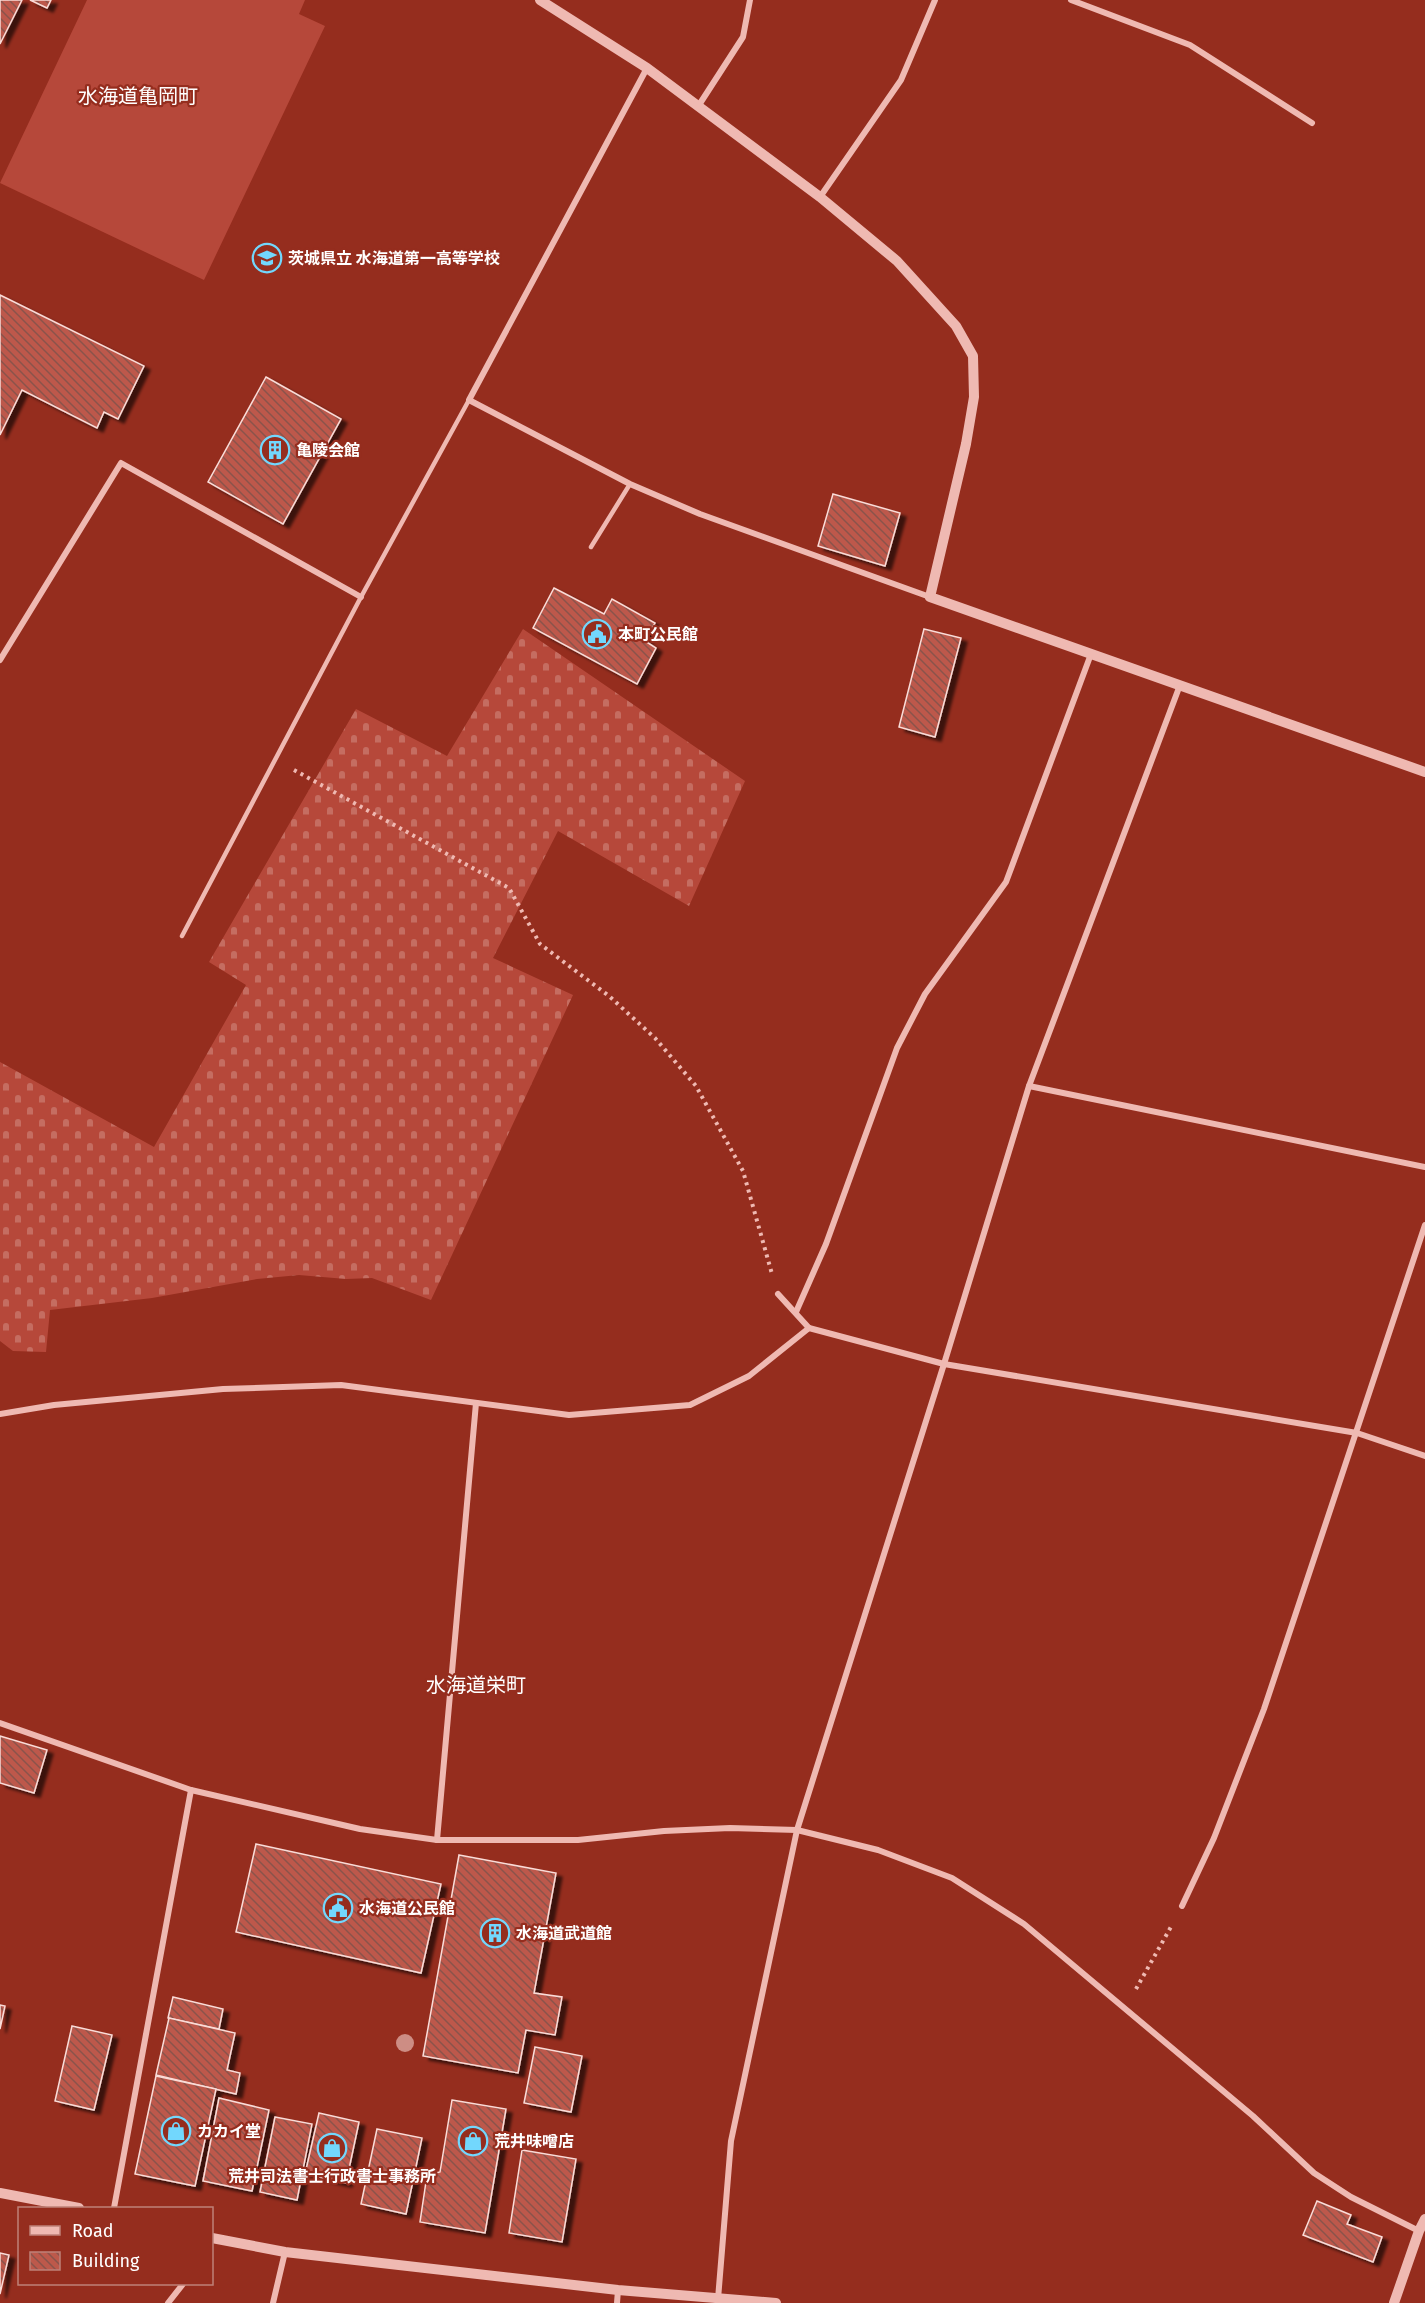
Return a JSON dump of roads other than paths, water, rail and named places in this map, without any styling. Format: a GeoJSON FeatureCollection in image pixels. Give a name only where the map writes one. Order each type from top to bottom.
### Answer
{"type":"FeatureCollection","features":[{"type":"Feature","properties":{"kind":"street"},"geometry":{"type":"LineString","coordinates":[[540,0],[647,68],[820,197],[897,261],[956,326],[973,356],[974,398],[966,444],[930,597]]}},
{"type":"Feature","properties":{"kind":"street"},"geometry":{"type":"LineString","coordinates":[[699,105],[743,37],[750,0]]}},
{"type":"Feature","properties":{"kind":"street"},"geometry":{"type":"LineString","coordinates":[[820,197],[902,80],[935,0]]}},
{"type":"Feature","properties":{"kind":"street"},"geometry":{"type":"LineString","coordinates":[[1071,0],[1190,45],[1312,123]]}},
{"type":"Feature","properties":{"kind":"street"},"geometry":{"type":"LineString","coordinates":[[647,68],[469,400],[630,484],[700,514],[1425,771]]}},
{"type":"Feature","properties":{"kind":"street"},"geometry":{"type":"LineString","coordinates":[[0,660],[121,463],[361,597]]}},
{"type":"Feature","properties":{"kind":"street"},"geometry":{"type":"LineString","coordinates":[[796,1312],[826,1244],[897,1048],[924,994],[1006,882],[1090,654]]}},
{"type":"Feature","properties":{"kind":"street"},"geometry":{"type":"LineString","coordinates":[[718,2299],[731,2141],[796,1830],[944,1364],[1029,1086],[1180,684]]}},
{"type":"Feature","properties":{"kind":"street"},"geometry":{"type":"LineString","coordinates":[[1029,1086],[1425,1167]]}},
{"type":"Feature","properties":{"kind":"street"},"geometry":{"type":"LineString","coordinates":[[1182,1906],[1214,1838],[1264,1709],[1425,1225]]}},
{"type":"Feature","properties":{"kind":"street"},"geometry":{"type":"LineString","coordinates":[[778,1294],[809,1328],[944,1364],[1357,1433],[1425,1456]]}},
{"type":"Feature","properties":{"kind":"street"},"geometry":{"type":"LineString","coordinates":[[0,1414],[54,1405],[223,1389],[341,1385],[569,1415],[690,1405],[749,1376],[809,1328]]}},
{"type":"Feature","properties":{"kind":"street"},"geometry":{"type":"LineString","coordinates":[[437,1840],[476,1403]]}},
{"type":"Feature","properties":{"kind":"street"},"geometry":{"type":"LineString","coordinates":[[0,1723],[191,1790],[360,1829],[437,1840],[578,1840],[664,1831],[730,1828],[796,1830],[878,1850],[952,1878],[1024,1924],[1253,2116],[1314,2173],[1351,2197],[1419,2231]]}},
{"type":"Feature","properties":{"kind":"street"},"geometry":{"type":"LineString","coordinates":[[114,2207],[191,1790]]}},
{"type":"Feature","properties":{"kind":"street"},"geometry":{"type":"LineString","coordinates":[[0,2193],[74,2207]]}},
{"type":"Feature","properties":{"kind":"street"},"geometry":{"type":"LineString","coordinates":[[1394,2303],[1425,2219]]}},
{"type":"Feature","properties":{"kind":"street"},"geometry":{"type":"LineString","coordinates":[[213,2241],[285,2252],[618,2290],[776,2303]]}},
{"type":"Feature","properties":{"kind":"street"},"geometry":{"type":"LineString","coordinates":[[273,2303],[285,2252]]}},
{"type":"Feature","properties":{"kind":"street"},"geometry":{"type":"LineString","coordinates":[[168,2303],[182,2285]]}},
{"type":"Feature","properties":{"kind":"street"},"geometry":{"type":"LineString","coordinates":[[617,2303],[618,2290]]}},
{"type":"Feature","properties":{"kind":"lane"},"geometry":{"type":"LineString","coordinates":[[182,936],[361,597],[469,400]]}},
{"type":"Feature","properties":{"kind":"lane"},"geometry":{"type":"LineString","coordinates":[[591,547],[630,484]]}},
{"type":"Feature","properties":{"kind":"place","name":"茨城県立 水海道第一高等学校"},"geometry":{"type":"Point","coordinates":[267,258]}},
{"type":"Feature","properties":{"kind":"place","name":"亀陵会館"},"geometry":{"type":"Point","coordinates":[275,450]}},
{"type":"Feature","properties":{"kind":"place","name":"本町公民館"},"geometry":{"type":"Point","coordinates":[597,634]}},
{"type":"Feature","properties":{"kind":"place","name":"水海道公民館"},"geometry":{"type":"Point","coordinates":[338,1908]}},
{"type":"Feature","properties":{"kind":"place","name":"水海道武道館"},"geometry":{"type":"Point","coordinates":[495,1933]}},
{"type":"Feature","properties":{"kind":"place","name":"カカイ堂"},"geometry":{"type":"Point","coordinates":[176,2131]}},
{"type":"Feature","properties":{"kind":"place","name":"荒井味噌店"},"geometry":{"type":"Point","coordinates":[473,2141]}},
{"type":"Feature","properties":{"kind":"place","name":"荒井司法書士行政書士事務所"},"geometry":{"type":"Point","coordinates":[332,2148]}},
{"type":"Feature","properties":{"kind":"district","name":"水海道亀岡町"},"geometry":{"type":"Point","coordinates":[138,96]}},
{"type":"Feature","properties":{"kind":"district","name":"水海道栄町"},"geometry":{"type":"Point","coordinates":[476,1685]}}]}
